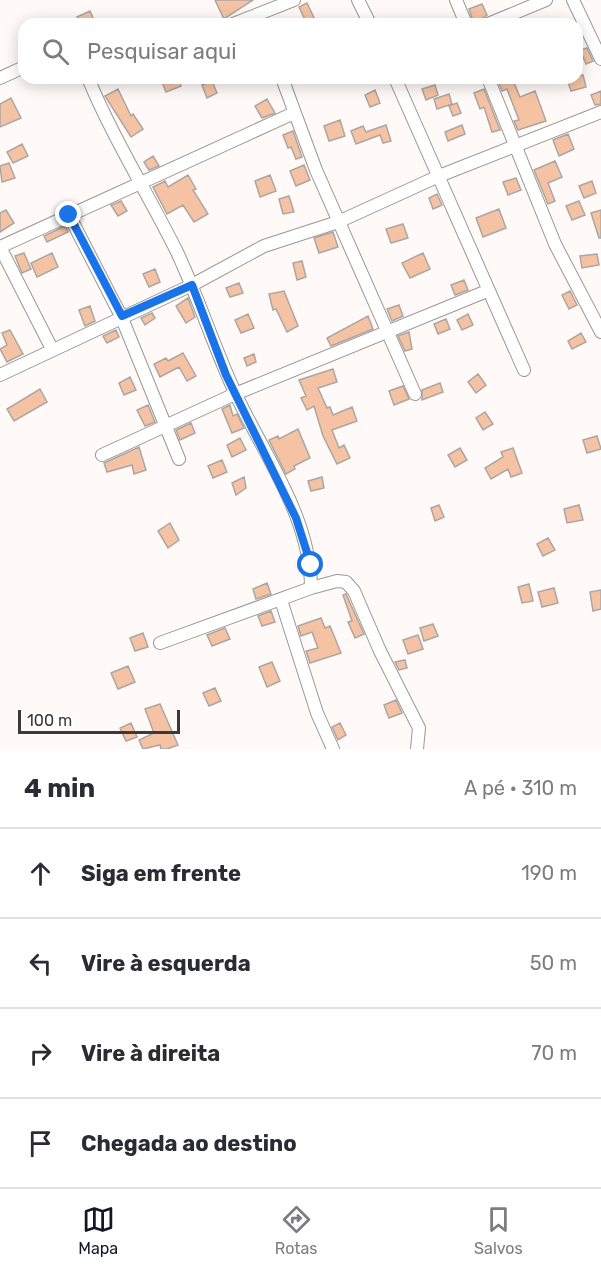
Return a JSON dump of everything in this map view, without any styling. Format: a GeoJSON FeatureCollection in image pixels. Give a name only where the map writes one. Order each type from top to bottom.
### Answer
{"type":"FeatureCollection","features":[{"type":"Feature","properties":{"kind":"street"},"geometry":{"type":"LineString","coordinates":[[260,18],[272,4],[294,0]]}},
{"type":"Feature","properties":{"kind":"street"},"geometry":{"type":"LineString","coordinates":[[358,0],[367,18]]}},
{"type":"Feature","properties":{"kind":"street"},"geometry":{"type":"LineString","coordinates":[[456,0],[464,18]]}},
{"type":"Feature","properties":{"kind":"street"},"geometry":{"type":"LineString","coordinates":[[502,18],[546,0]]}},
{"type":"Feature","properties":{"kind":"street"},"geometry":{"type":"LineString","coordinates":[[573,0],[582,18]]}},
{"type":"Feature","properties":{"kind":"street"},"geometry":{"type":"LineString","coordinates":[[583,21],[601,59]]}},
{"type":"Feature","properties":{"kind":"street"},"geometry":{"type":"LineString","coordinates":[[0,78],[18,70]]}},
{"type":"Feature","properties":{"kind":"street"},"geometry":{"type":"LineString","coordinates":[[94,84],[192,285],[236,394],[296,518],[311,565],[311,588]]}},
{"type":"Feature","properties":{"kind":"street"},"geometry":{"type":"LineString","coordinates":[[284,84],[338,222],[415,394]]}},
{"type":"Feature","properties":{"kind":"street"},"geometry":{"type":"LineString","coordinates":[[398,84],[487,291],[524,370]]}},
{"type":"Feature","properties":{"kind":"street"},"geometry":{"type":"LineString","coordinates":[[490,84],[555,244],[601,332]]}},
{"type":"Feature","properties":{"kind":"street"},"geometry":{"type":"LineString","coordinates":[[0,375],[192,285],[264,246],[338,222],[439,176],[601,112]]}},
{"type":"Feature","properties":{"kind":"street"},"geometry":{"type":"LineString","coordinates":[[52,349],[0,247],[294,113]]}},
{"type":"Feature","properties":{"kind":"street"},"geometry":{"type":"LineString","coordinates":[[69,215],[122,316],[179,459]]}},
{"type":"Feature","properties":{"kind":"street"},"geometry":{"type":"LineString","coordinates":[[102,455],[236,394],[487,291]]}},
{"type":"Feature","properties":{"kind":"street"},"geometry":{"type":"LineString","coordinates":[[160,643],[311,588],[338,581],[346,582],[354,591],[380,651],[419,728],[417,749]]}},
{"type":"Feature","properties":{"kind":"street"},"geometry":{"type":"LineString","coordinates":[[281,600],[317,713],[333,749]]}},
{"type":"Feature","properties":{"kind":"building"},"geometry":{"type":"Polygon","coordinates":[[[215,0],[253,0],[226,18],[215,0]]]}},
{"type":"Feature","properties":{"kind":"building"},"geometry":{"type":"Polygon","coordinates":[[[307,3],[314,18],[304,18],[299,7],[307,3]]]}},
{"type":"Feature","properties":{"kind":"building"},"geometry":{"type":"Polygon","coordinates":[[[482,4],[487,15],[483,18],[472,18],[469,9],[482,4]]]}},
{"type":"Feature","properties":{"kind":"building"},"geometry":{"type":"Polygon","coordinates":[[[90,11],[93,18],[77,18],[90,11]]]}},
{"type":"Feature","properties":{"kind":"building"},"geometry":{"type":"Polygon","coordinates":[[[587,48],[593,61],[586,64],[583,49],[587,48]]]}},
{"type":"Feature","properties":{"kind":"building"},"geometry":{"type":"Polygon","coordinates":[[[583,75],[586,87],[571,91],[569,84],[583,84],[583,75]]]}},
{"type":"Feature","properties":{"kind":"building"},"geometry":{"type":"Polygon","coordinates":[[[163,84],[180,84],[181,86],[166,92],[163,84]]]}},
{"type":"Feature","properties":{"kind":"building"},"geometry":{"type":"Polygon","coordinates":[[[213,84],[217,93],[207,98],[202,85],[213,84]]]}},
{"type":"Feature","properties":{"kind":"building"},"geometry":{"type":"Polygon","coordinates":[[[499,84],[515,84],[520,97],[535,91],[546,121],[518,130],[514,121],[519,120],[507,89],[502,91],[499,84]]]}},
{"type":"Feature","properties":{"kind":"building"},"geometry":{"type":"Polygon","coordinates":[[[435,85],[438,95],[426,100],[422,89],[435,85]]]}},
{"type":"Feature","properties":{"kind":"building"},"geometry":{"type":"Polygon","coordinates":[[[118,89],[131,116],[133,114],[143,129],[131,137],[105,96],[118,89]]]}},
{"type":"Feature","properties":{"kind":"building"},"geometry":{"type":"Polygon","coordinates":[[[484,89],[500,130],[492,132],[484,107],[480,109],[474,93],[484,89]]]}},
{"type":"Feature","properties":{"kind":"building"},"geometry":{"type":"Polygon","coordinates":[[[375,90],[380,103],[370,107],[365,95],[375,90]]]}},
{"type":"Feature","properties":{"kind":"building"},"geometry":{"type":"Polygon","coordinates":[[[601,91],[601,104],[595,105],[591,95],[601,91]]]}},
{"type":"Feature","properties":{"kind":"building"},"geometry":{"type":"Polygon","coordinates":[[[449,94],[452,104],[437,109],[434,99],[449,94]]]}},
{"type":"Feature","properties":{"kind":"building"},"geometry":{"type":"Polygon","coordinates":[[[11,98],[21,118],[0,127],[0,104],[11,98]]]}},
{"type":"Feature","properties":{"kind":"building"},"geometry":{"type":"Polygon","coordinates":[[[267,99],[275,113],[262,118],[255,106],[267,99]]]}},
{"type":"Feature","properties":{"kind":"building"},"geometry":{"type":"Polygon","coordinates":[[[457,103],[461,113],[453,116],[449,106],[457,103]]]}},
{"type":"Feature","properties":{"kind":"building"},"geometry":{"type":"Polygon","coordinates":[[[340,120],[345,136],[329,141],[324,126],[340,120]]]}},
{"type":"Feature","properties":{"kind":"building"},"geometry":{"type":"Polygon","coordinates":[[[386,125],[391,141],[383,143],[380,135],[356,144],[351,131],[363,126],[366,132],[386,125]]]}},
{"type":"Feature","properties":{"kind":"building"},"geometry":{"type":"Polygon","coordinates":[[[462,125],[465,134],[448,141],[445,132],[462,125]]]}},
{"type":"Feature","properties":{"kind":"building"},"geometry":{"type":"Polygon","coordinates":[[[293,131],[302,157],[296,159],[283,135],[293,131]]]}},
{"type":"Feature","properties":{"kind":"building"},"geometry":{"type":"Polygon","coordinates":[[[568,134],[574,149],[559,156],[553,140],[568,134]]]}},
{"type":"Feature","properties":{"kind":"building"},"geometry":{"type":"Polygon","coordinates":[[[22,144],[28,156],[13,163],[7,152],[22,144]]]}},
{"type":"Feature","properties":{"kind":"building"},"geometry":{"type":"Polygon","coordinates":[[[153,156],[159,166],[149,170],[144,162],[153,156]]]}},
{"type":"Feature","properties":{"kind":"building"},"geometry":{"type":"Polygon","coordinates":[[[555,161],[562,177],[548,183],[555,201],[548,204],[534,170],[555,161]]]}},
{"type":"Feature","properties":{"kind":"building"},"geometry":{"type":"Polygon","coordinates":[[[9,163],[15,178],[2,182],[0,166],[9,163]]]}},
{"type":"Feature","properties":{"kind":"building"},"geometry":{"type":"Polygon","coordinates":[[[304,165],[310,180],[296,186],[290,171],[304,165]]]}},
{"type":"Feature","properties":{"kind":"building"},"geometry":{"type":"Polygon","coordinates":[[[188,175],[196,189],[193,190],[208,214],[194,222],[183,205],[167,214],[153,187],[165,181],[168,187],[188,175]]]}},
{"type":"Feature","properties":{"kind":"building"},"geometry":{"type":"Polygon","coordinates":[[[270,175],[276,191],[260,197],[255,181],[270,175]]]}},
{"type":"Feature","properties":{"kind":"building"},"geometry":{"type":"Polygon","coordinates":[[[516,178],[521,190],[508,195],[503,182],[516,178]]]}},
{"type":"Feature","properties":{"kind":"building"},"geometry":{"type":"Polygon","coordinates":[[[592,181],[596,193],[584,198],[579,186],[592,181]]]}},
{"type":"Feature","properties":{"kind":"building"},"geometry":{"type":"Polygon","coordinates":[[[437,194],[442,205],[433,209],[429,198],[437,194]]]}},
{"type":"Feature","properties":{"kind":"building"},"geometry":{"type":"Polygon","coordinates":[[[289,196],[294,212],[283,214],[279,199],[289,196]]]}},
{"type":"Feature","properties":{"kind":"building"},"geometry":{"type":"Polygon","coordinates":[[[121,201],[127,211],[118,216],[111,205],[121,201]]]}},
{"type":"Feature","properties":{"kind":"building"},"geometry":{"type":"Polygon","coordinates":[[[579,201],[585,215],[572,220],[566,206],[579,201]]]}},
{"type":"Feature","properties":{"kind":"building"},"geometry":{"type":"Polygon","coordinates":[[[499,209],[506,228],[483,237],[476,218],[499,209]]]}},
{"type":"Feature","properties":{"kind":"building"},"geometry":{"type":"Polygon","coordinates":[[[6,210],[14,223],[0,232],[0,213],[6,210]]]}},
{"type":"Feature","properties":{"kind":"building"},"geometry":{"type":"Polygon","coordinates":[[[601,210],[601,238],[599,238],[591,213],[601,210]]]}},
{"type":"Feature","properties":{"kind":"building"},"geometry":{"type":"Polygon","coordinates":[[[403,224],[408,238],[391,243],[386,229],[403,224]]]}},
{"type":"Feature","properties":{"kind":"building"},"geometry":{"type":"Polygon","coordinates":[[[65,226],[68,232],[47,242],[44,236],[65,226]]]}},
{"type":"Feature","properties":{"kind":"building"},"geometry":{"type":"Polygon","coordinates":[[[333,232],[338,247],[319,253],[314,238],[333,232]]]}},
{"type":"Feature","properties":{"kind":"building"},"geometry":{"type":"Polygon","coordinates":[[[24,253],[31,269],[22,273],[15,256],[24,253]]]}},
{"type":"Feature","properties":{"kind":"building"},"geometry":{"type":"Polygon","coordinates":[[[52,253],[58,267],[37,277],[31,263],[52,253]]]}},
{"type":"Feature","properties":{"kind":"building"},"geometry":{"type":"Polygon","coordinates":[[[423,253],[430,269],[410,278],[402,263],[423,253]]]}},
{"type":"Feature","properties":{"kind":"building"},"geometry":{"type":"Polygon","coordinates":[[[597,254],[599,265],[582,268],[580,256],[597,254]]]}},
{"type":"Feature","properties":{"kind":"building"},"geometry":{"type":"Polygon","coordinates":[[[302,261],[306,277],[297,280],[293,263],[302,261]]]}},
{"type":"Feature","properties":{"kind":"building"},"geometry":{"type":"Polygon","coordinates":[[[155,269],[160,282],[149,287],[143,274],[155,269]]]}},
{"type":"Feature","properties":{"kind":"building"},"geometry":{"type":"Polygon","coordinates":[[[464,280],[468,290],[455,295],[451,285],[464,280]]]}},
{"type":"Feature","properties":{"kind":"building"},"geometry":{"type":"Polygon","coordinates":[[[239,283],[243,293],[230,297],[226,288],[239,283]]]}},
{"type":"Feature","properties":{"kind":"building"},"geometry":{"type":"Polygon","coordinates":[[[284,291],[298,326],[287,332],[276,309],[273,310],[269,294],[284,291]]]}},
{"type":"Feature","properties":{"kind":"building"},"geometry":{"type":"Polygon","coordinates":[[[570,291],[577,305],[569,309],[562,295],[570,291]]]}},
{"type":"Feature","properties":{"kind":"building"},"geometry":{"type":"Polygon","coordinates":[[[188,298],[195,317],[186,323],[176,306],[188,298]]]}},
{"type":"Feature","properties":{"kind":"building"},"geometry":{"type":"Polygon","coordinates":[[[399,305],[403,316],[392,321],[387,309],[399,305]]]}},
{"type":"Feature","properties":{"kind":"building"},"geometry":{"type":"Polygon","coordinates":[[[90,306],[95,321],[85,326],[79,310],[90,306]]]}},
{"type":"Feature","properties":{"kind":"building"},"geometry":{"type":"Polygon","coordinates":[[[152,313],[155,318],[145,325],[141,318],[152,313]]]}},
{"type":"Feature","properties":{"kind":"building"},"geometry":{"type":"Polygon","coordinates":[[[248,314],[254,328],[241,333],[235,320],[248,314]]]}},
{"type":"Feature","properties":{"kind":"building"},"geometry":{"type":"Polygon","coordinates":[[[468,314],[473,325],[462,330],[457,320],[468,314]]]}},
{"type":"Feature","properties":{"kind":"building"},"geometry":{"type":"Polygon","coordinates":[[[368,316],[373,329],[331,346],[327,338],[368,316]]]}},
{"type":"Feature","properties":{"kind":"building"},"geometry":{"type":"Polygon","coordinates":[[[446,319],[450,329],[438,334],[434,324],[446,319]]]}},
{"type":"Feature","properties":{"kind":"building"},"geometry":{"type":"Polygon","coordinates":[[[10,330],[23,354],[7,362],[0,349],[7,345],[2,333],[10,330]]]}},
{"type":"Feature","properties":{"kind":"building"},"geometry":{"type":"Polygon","coordinates":[[[116,330],[119,337],[107,343],[103,336],[116,330]]]}},
{"type":"Feature","properties":{"kind":"building"},"geometry":{"type":"Polygon","coordinates":[[[409,332],[412,349],[405,351],[398,336],[409,332]]]}},
{"type":"Feature","properties":{"kind":"building"},"geometry":{"type":"Polygon","coordinates":[[[581,333],[586,342],[572,349],[568,341],[581,333]]]}},
{"type":"Feature","properties":{"kind":"building"},"geometry":{"type":"Polygon","coordinates":[[[183,353],[196,376],[187,381],[179,367],[160,377],[154,364],[166,358],[168,361],[183,353]]]}},
{"type":"Feature","properties":{"kind":"building"},"geometry":{"type":"Polygon","coordinates":[[[254,354],[256,362],[247,366],[244,358],[254,354]]]}},
{"type":"Feature","properties":{"kind":"building"},"geometry":{"type":"Polygon","coordinates":[[[333,369],[337,382],[318,388],[327,408],[330,407],[333,415],[352,407],[357,421],[332,430],[339,448],[344,445],[350,458],[337,464],[323,436],[314,406],[307,410],[301,398],[306,396],[299,380],[333,369]]]}},
{"type":"Feature","properties":{"kind":"building"},"geometry":{"type":"Polygon","coordinates":[[[478,374],[486,385],[476,393],[468,382],[478,374]]]}},
{"type":"Feature","properties":{"kind":"building"},"geometry":{"type":"Polygon","coordinates":[[[130,377],[136,390],[124,395],[119,383],[130,377]]]}},
{"type":"Feature","properties":{"kind":"building"},"geometry":{"type":"Polygon","coordinates":[[[440,383],[443,392],[422,400],[422,390],[440,383]]]}},
{"type":"Feature","properties":{"kind":"building"},"geometry":{"type":"Polygon","coordinates":[[[403,386],[409,399],[394,405],[389,391],[403,386]]]}},
{"type":"Feature","properties":{"kind":"building"},"geometry":{"type":"Polygon","coordinates":[[[40,389],[47,402],[14,421],[7,409],[40,389]]]}},
{"type":"Feature","properties":{"kind":"building"},"geometry":{"type":"Polygon","coordinates":[[[148,405],[155,422],[145,426],[137,410],[148,405]]]}},
{"type":"Feature","properties":{"kind":"building"},"geometry":{"type":"Polygon","coordinates":[[[230,405],[233,416],[237,414],[244,428],[232,433],[222,409],[230,405]]]}},
{"type":"Feature","properties":{"kind":"building"},"geometry":{"type":"Polygon","coordinates":[[[485,412],[493,424],[483,430],[476,418],[485,412]]]}},
{"type":"Feature","properties":{"kind":"building"},"geometry":{"type":"Polygon","coordinates":[[[191,423],[195,433],[180,440],[176,430],[191,423]]]}},
{"type":"Feature","properties":{"kind":"building"},"geometry":{"type":"Polygon","coordinates":[[[298,429],[310,458],[294,466],[295,469],[286,474],[269,440],[278,436],[279,439],[298,429]]]}},
{"type":"Feature","properties":{"kind":"building"},"geometry":{"type":"Polygon","coordinates":[[[597,436],[601,449],[587,453],[583,440],[597,436]]]}},
{"type":"Feature","properties":{"kind":"building"},"geometry":{"type":"Polygon","coordinates":[[[240,438],[246,450],[232,457],[227,445],[240,438]]]}},
{"type":"Feature","properties":{"kind":"building"},"geometry":{"type":"Polygon","coordinates":[[[139,447],[146,470],[134,474],[132,465],[107,472],[104,463],[139,447]]]}},
{"type":"Feature","properties":{"kind":"building"},"geometry":{"type":"Polygon","coordinates":[[[460,448],[467,460],[455,467],[448,455],[460,448]]]}},
{"type":"Feature","properties":{"kind":"building"},"geometry":{"type":"Polygon","coordinates":[[[513,448],[522,473],[511,477],[508,469],[491,479],[485,468],[503,457],[501,452],[513,448]]]}},
{"type":"Feature","properties":{"kind":"building"},"geometry":{"type":"Polygon","coordinates":[[[222,460],[227,472],[213,478],[208,466],[222,460]]]}},
{"type":"Feature","properties":{"kind":"building"},"geometry":{"type":"Polygon","coordinates":[[[244,477],[246,488],[236,495],[232,483],[244,477]]]}},
{"type":"Feature","properties":{"kind":"building"},"geometry":{"type":"Polygon","coordinates":[[[322,477],[324,488],[311,491],[308,481],[322,477]]]}},
{"type":"Feature","properties":{"kind":"building"},"geometry":{"type":"Polygon","coordinates":[[[439,505],[444,517],[435,521],[431,508],[439,505]]]}},
{"type":"Feature","properties":{"kind":"building"},"geometry":{"type":"Polygon","coordinates":[[[579,505],[583,520],[567,523],[564,509],[579,505]]]}},
{"type":"Feature","properties":{"kind":"building"},"geometry":{"type":"Polygon","coordinates":[[[170,523],[179,540],[168,548],[158,531],[170,523]]]}},
{"type":"Feature","properties":{"kind":"building"},"geometry":{"type":"Polygon","coordinates":[[[548,538],[555,550],[543,556],[537,544],[548,538]]]}},
{"type":"Feature","properties":{"kind":"building"},"geometry":{"type":"Polygon","coordinates":[[[267,583],[271,594],[256,599],[253,589],[267,583]]]}},
{"type":"Feature","properties":{"kind":"building"},"geometry":{"type":"Polygon","coordinates":[[[529,584],[533,601],[522,603],[518,587],[529,584]]]}},
{"type":"Feature","properties":{"kind":"building"},"geometry":{"type":"Polygon","coordinates":[[[554,588],[558,603],[542,607],[538,592],[554,588]]]}},
{"type":"Feature","properties":{"kind":"building"},"geometry":{"type":"Polygon","coordinates":[[[601,590],[601,609],[593,611],[590,592],[601,590]]]}},
{"type":"Feature","properties":{"kind":"building"},"geometry":{"type":"Polygon","coordinates":[[[346,594],[364,634],[355,638],[348,622],[352,621],[343,595],[346,594]]]}},
{"type":"Feature","properties":{"kind":"building"},"geometry":{"type":"Polygon","coordinates":[[[271,611],[275,622],[262,626],[258,616],[271,611]]]}},
{"type":"Feature","properties":{"kind":"building"},"geometry":{"type":"Polygon","coordinates":[[[321,618],[325,628],[330,626],[341,653],[310,663],[306,651],[318,648],[312,632],[301,636],[298,626],[321,618]]]}},
{"type":"Feature","properties":{"kind":"building"},"geometry":{"type":"Polygon","coordinates":[[[433,624],[438,636],[424,641],[420,628],[433,624]]]}},
{"type":"Feature","properties":{"kind":"building"},"geometry":{"type":"Polygon","coordinates":[[[225,628],[230,639],[212,646],[207,635],[225,628]]]}},
{"type":"Feature","properties":{"kind":"building"},"geometry":{"type":"Polygon","coordinates":[[[143,633],[148,647],[135,651],[130,638],[143,633]]]}},
{"type":"Feature","properties":{"kind":"building"},"geometry":{"type":"Polygon","coordinates":[[[418,635],[423,649],[408,654],[403,640],[418,635]]]}},
{"type":"Feature","properties":{"kind":"building"},"geometry":{"type":"Polygon","coordinates":[[[405,660],[407,668],[399,670],[395,662],[405,660]]]}},
{"type":"Feature","properties":{"kind":"building"},"geometry":{"type":"Polygon","coordinates":[[[272,662],[280,681],[267,687],[259,667],[272,662]]]}},
{"type":"Feature","properties":{"kind":"building"},"geometry":{"type":"Polygon","coordinates":[[[128,666],[135,682],[118,689],[111,673],[128,666]]]}},
{"type":"Feature","properties":{"kind":"building"},"geometry":{"type":"Polygon","coordinates":[[[215,688],[221,701],[209,706],[203,693],[215,688]]]}},
{"type":"Feature","properties":{"kind":"building"},"geometry":{"type":"Polygon","coordinates":[[[396,700],[402,713],[389,718],[384,705],[396,700]]]}},
{"type":"Feature","properties":{"kind":"building"},"geometry":{"type":"Polygon","coordinates":[[[160,704],[178,745],[167,749],[161,749],[160,745],[143,749],[139,740],[154,733],[145,709],[160,704]]]}},
{"type":"Feature","properties":{"kind":"building"},"geometry":{"type":"Polygon","coordinates":[[[131,723],[137,737],[126,741],[120,728],[131,723]]]}},
{"type":"Feature","properties":{"kind":"building"},"geometry":{"type":"Polygon","coordinates":[[[340,723],[346,735],[338,740],[332,727],[340,723]]]}},
{"type":"Feature","properties":{"kind":"route"},"geometry":{"type":"LineString","coordinates":[[69,215],[122,316],[192,285],[209,324],[226,375],[257,440],[284,488],[305,541],[311,565]]}}]}
